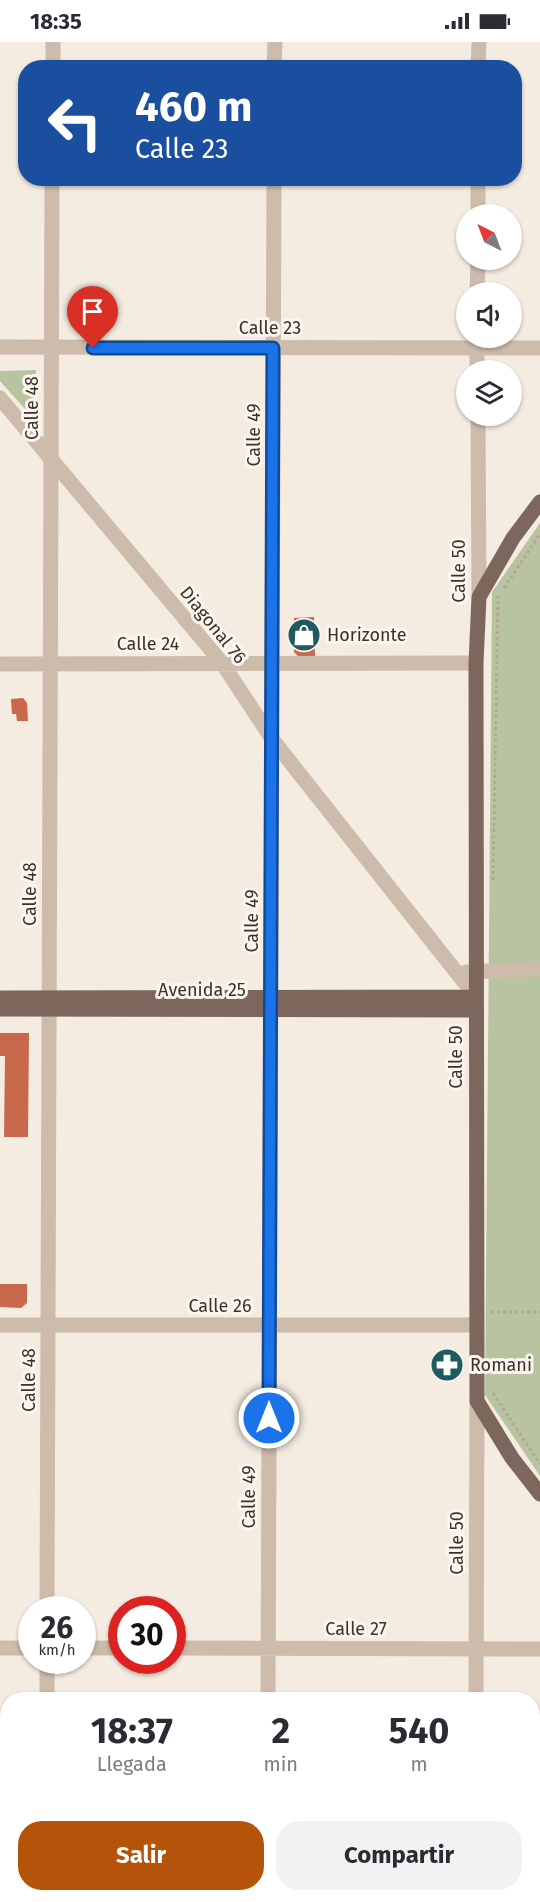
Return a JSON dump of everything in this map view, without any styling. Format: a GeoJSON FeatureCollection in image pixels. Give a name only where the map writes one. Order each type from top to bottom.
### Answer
{"type":"FeatureCollection","features":[{"type":"Feature","properties":{"kind":"main road"},"geometry":{"type":"LineString","coordinates":[[479,597],[513,538],[540,502]]}},
{"type":"Feature","properties":{"kind":"main road","name":"Calle 50"},"geometry":{"type":"LineString","coordinates":[[477,1401],[476,663],[479,597]]}},
{"type":"Feature","properties":{"kind":"main road","name":"Avenida 25"},"geometry":{"type":"LineString","coordinates":[[0,998],[50,1003],[476,1004]]}},
{"type":"Feature","properties":{"kind":"main road","name":"Avenida 25"},"geometry":{"type":"LineString","coordinates":[[0,1009],[50,1003]]}},
{"type":"Feature","properties":{"kind":"main road"},"geometry":{"type":"LineString","coordinates":[[477,1401],[512,1458],[540,1494]]}},
{"type":"Feature","properties":{"kind":"street"},"geometry":{"type":"LineString","coordinates":[[53,42],[53,60]]}},
{"type":"Feature","properties":{"kind":"street"},"geometry":{"type":"LineString","coordinates":[[274,42],[274,60]]}},
{"type":"Feature","properties":{"kind":"street"},"geometry":{"type":"LineString","coordinates":[[478,42],[478,60]]}},
{"type":"Feature","properties":{"kind":"street","name":"Calle 48"},"geometry":{"type":"LineString","coordinates":[[47,1596],[52,186]]}},
{"type":"Feature","properties":{"kind":"street","name":"Calle 49"},"geometry":{"type":"LineString","coordinates":[[268,1692],[274,186]]}},
{"type":"Feature","properties":{"kind":"street"},"geometry":{"type":"LineString","coordinates":[[478,186],[478,204]]}},
{"type":"Feature","properties":{"kind":"street","name":"Calle 23"},"geometry":{"type":"LineString","coordinates":[[0,347],[273,348],[456,344]]}},
{"type":"Feature","properties":{"kind":"street","name":"Calle 23"},"geometry":{"type":"LineString","coordinates":[[522,347],[540,348]]}},
{"type":"Feature","properties":{"kind":"street","name":"Diagonal 76"},"geometry":{"type":"LineString","coordinates":[[0,398],[51,462],[222,663],[272,739],[457,972],[476,1004]]}},
{"type":"Feature","properties":{"kind":"street","name":"Calle 50"},"geometry":{"type":"LineString","coordinates":[[478,426],[479,597]]}},
{"type":"Feature","properties":{"kind":"street","name":"Calle 24"},"geometry":{"type":"LineString","coordinates":[[0,664],[476,663]]}},
{"type":"Feature","properties":{"kind":"street"},"geometry":{"type":"LineString","coordinates":[[457,972],[540,969]]}},
{"type":"Feature","properties":{"kind":"street","name":"Calle 26"},"geometry":{"type":"LineString","coordinates":[[0,1326],[269,1325],[476,1319]]}},
{"type":"Feature","properties":{"kind":"street","name":"Calle 50"},"geometry":{"type":"LineString","coordinates":[[476,1692],[477,1401]]}},
{"type":"Feature","properties":{"kind":"street"},"geometry":{"type":"LineString","coordinates":[[0,1648],[18,1648]]}},
{"type":"Feature","properties":{"kind":"street","name":"Calle 27"},"geometry":{"type":"LineString","coordinates":[[186,1648],[540,1649]]}},
{"type":"Feature","properties":{"kind":"street"},"geometry":{"type":"LineString","coordinates":[[47,1674],[47,1692]]}},
{"type":"Feature","properties":{"kind":"path"},"geometry":{"type":"LineString","coordinates":[[493,880],[497,597],[540,534]]}},
{"type":"Feature","properties":{"kind":"path"},"geometry":{"type":"LineString","coordinates":[[492,1301],[492,1312]]}},
{"type":"Feature","properties":{"kind":"path"},"geometry":{"type":"LineString","coordinates":[[476,1319],[492,1312],[540,1312]]}},
{"type":"Feature","properties":{"kind":"path"},"geometry":{"type":"LineString","coordinates":[[492,1392],[540,1464]]}},
{"type":"Feature","properties":{"kind":"green space"},"geometry":{"type":"Polygon","coordinates":[[[36,370],[34,419],[0,381],[0,371],[36,370]]]}},
{"type":"Feature","properties":{"kind":"green space"},"geometry":{"type":"Polygon","coordinates":[[[540,523],[540,1476],[485,1395],[492,592],[540,523]]]}},
{"type":"Feature","properties":{"kind":"building","name":"Horizonte"},"geometry":{"type":"Polygon","coordinates":[[[314,617],[315,658],[301,659],[294,652],[294,618],[314,617]]]}},
{"type":"Feature","properties":{"kind":"building"},"geometry":{"type":"Polygon","coordinates":[[[23,698],[27,703],[28,721],[17,721],[16,714],[12,714],[11,699],[23,698]]]}},
{"type":"Feature","properties":{"kind":"building"},"geometry":{"type":"Polygon","coordinates":[[[0,1033],[29,1033],[28,1137],[4,1137],[5,1056],[0,1056],[0,1033]]]}},
{"type":"Feature","properties":{"kind":"building"},"geometry":{"type":"Polygon","coordinates":[[[0,1284],[27,1284],[27,1303],[21,1308],[0,1307],[0,1284]]]}},
{"type":"Feature","properties":{"kind":"place","name":"Horizonte"},"geometry":{"type":"Point","coordinates":[304,635]}},
{"type":"Feature","properties":{"kind":"place","name":"Romani"},"geometry":{"type":"Point","coordinates":[447,1365]}},
{"type":"Feature","properties":{"kind":"route"},"geometry":{"type":"LineString","coordinates":[[93,348],[273,348],[269,1418]]}}]}
